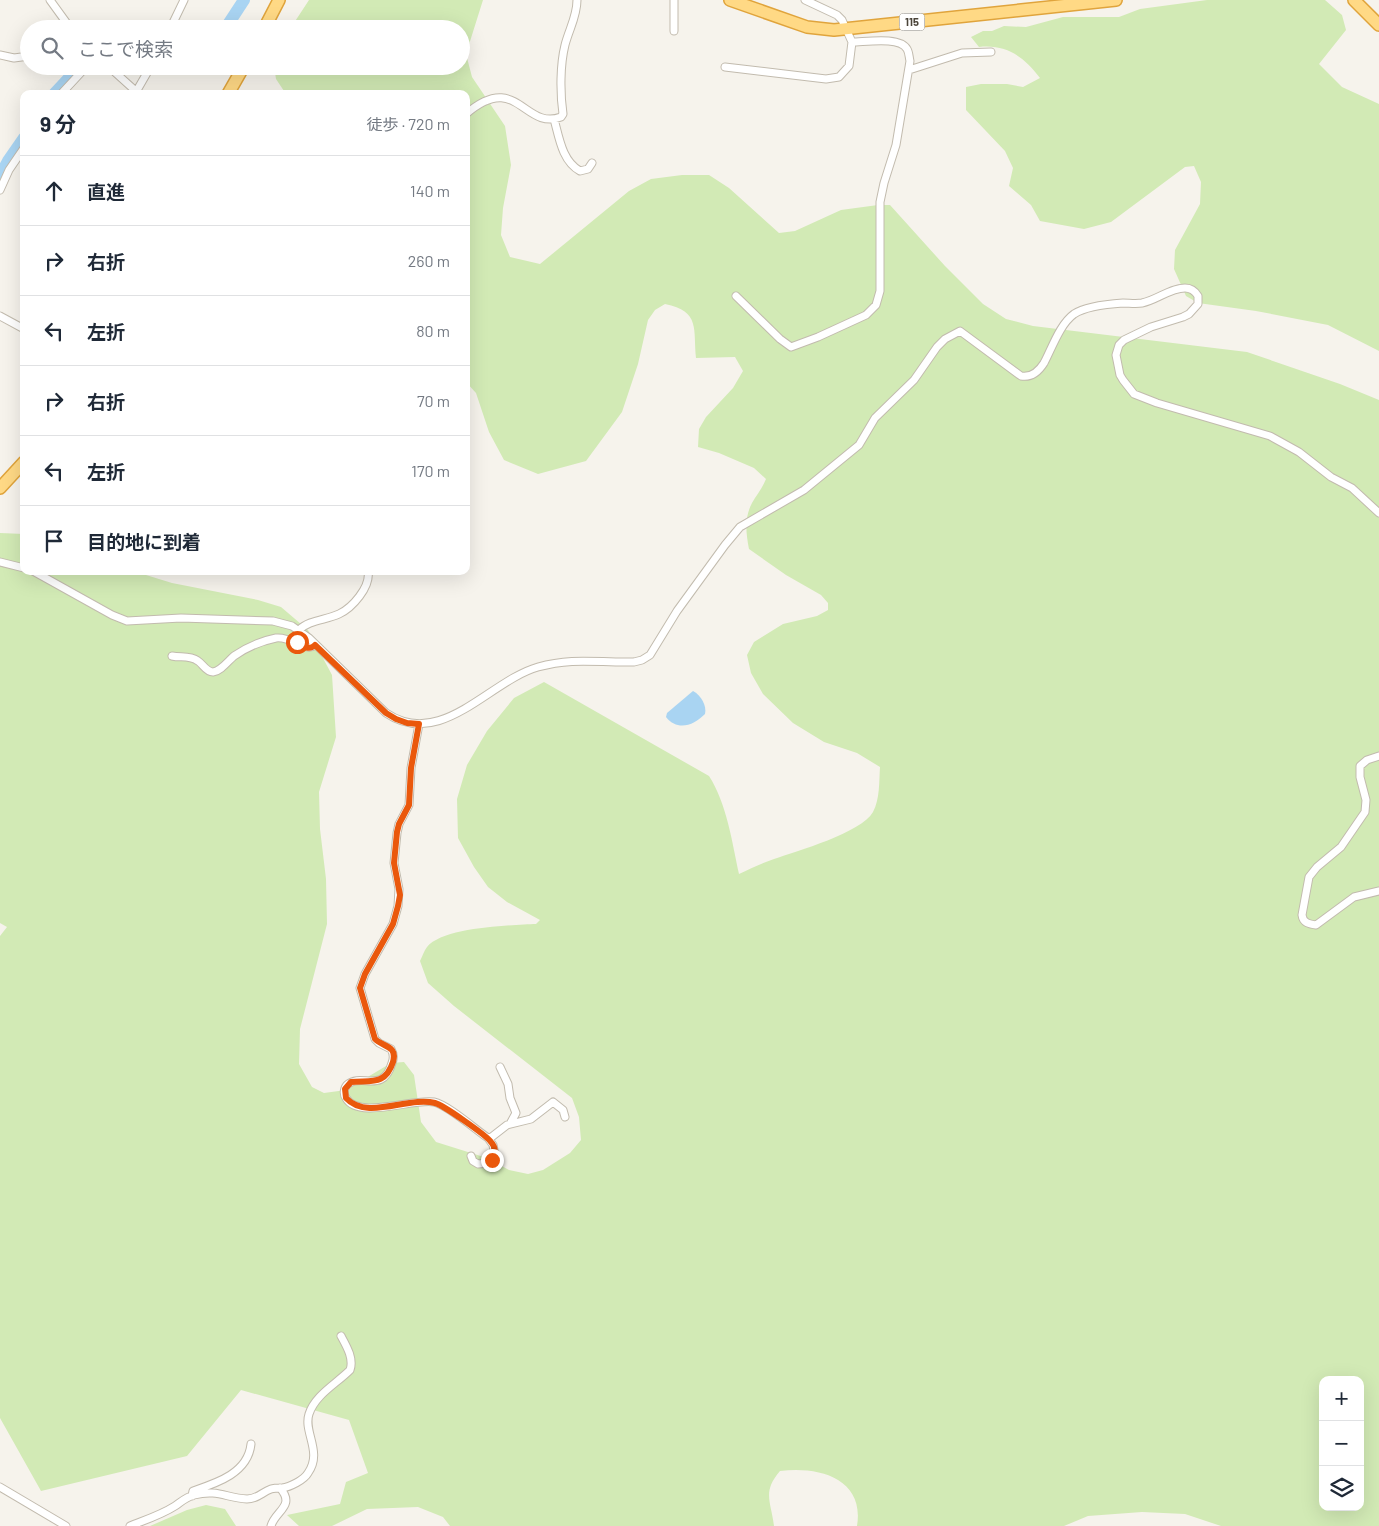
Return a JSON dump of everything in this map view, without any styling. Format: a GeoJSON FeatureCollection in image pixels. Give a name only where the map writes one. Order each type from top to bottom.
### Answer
{"type":"FeatureCollection","features":[{"type":"Feature","properties":{"kind":"highway"},"geometry":{"type":"LineString","coordinates":[[269,20],[279,0]]}},
{"type":"Feature","properties":{"kind":"highway","name":"115"},"geometry":{"type":"LineString","coordinates":[[730,0],[807,27],[821,30],[1116,0]]}},
{"type":"Feature","properties":{"kind":"highway"},"geometry":{"type":"LineString","coordinates":[[1354,0],[1379,25]]}},
{"type":"Feature","properties":{"kind":"highway"},"geometry":{"type":"LineString","coordinates":[[230,90],[239,75]]}},
{"type":"Feature","properties":{"kind":"highway"},"geometry":{"type":"LineString","coordinates":[[0,488],[20,466]]}},
{"type":"Feature","properties":{"kind":"street"},"geometry":{"type":"LineString","coordinates":[[50,0],[64,20]]}},
{"type":"Feature","properties":{"kind":"street"},"geometry":{"type":"LineString","coordinates":[[174,20],[184,0]]}},
{"type":"Feature","properties":{"kind":"street"},"geometry":{"type":"LineString","coordinates":[[470,111],[482,102],[506,98],[517,102],[529,112],[542,118],[554,119],[559,118],[563,114],[560,93],[562,61],[565,45],[576,16],[577,0]]}},
{"type":"Feature","properties":{"kind":"street"},"geometry":{"type":"LineString","coordinates":[[674,0],[674,31]]}},
{"type":"Feature","properties":{"kind":"street"},"geometry":{"type":"LineString","coordinates":[[725,67],[832,79],[839,77],[849,66],[852,42],[842,20],[837,15],[805,0]]}},
{"type":"Feature","properties":{"kind":"street"},"geometry":{"type":"LineString","coordinates":[[736,296],[780,339],[791,347],[858,320],[874,309],[876,305],[880,291],[881,194],[896,145],[910,61],[908,52],[902,44],[890,41],[852,42]]}},
{"type":"Feature","properties":{"kind":"street"},"geometry":{"type":"LineString","coordinates":[[909,70],[962,53],[991,52]]}},
{"type":"Feature","properties":{"kind":"street"},"geometry":{"type":"LineString","coordinates":[[0,55],[20,57]]}},
{"type":"Feature","properties":{"kind":"street"},"geometry":{"type":"LineString","coordinates":[[64,90],[79,75]]}},
{"type":"Feature","properties":{"kind":"street"},"geometry":{"type":"LineString","coordinates":[[118,75],[135,90]]}},
{"type":"Feature","properties":{"kind":"street"},"geometry":{"type":"LineString","coordinates":[[139,90],[146,75]]}},
{"type":"Feature","properties":{"kind":"street"},"geometry":{"type":"LineString","coordinates":[[554,119],[567,160],[571,165],[580,171],[588,169],[592,163]]}},
{"type":"Feature","properties":{"kind":"street"},"geometry":{"type":"LineString","coordinates":[[0,190],[9,170],[20,154]]}},
{"type":"Feature","properties":{"kind":"street"},"geometry":{"type":"LineString","coordinates":[[40,575],[112,615],[127,621],[180,618],[266,620],[287,624],[299,630],[386,713],[407,723],[433,723],[450,717],[536,667],[573,660],[634,662],[645,658],[650,654],[677,611],[740,527],[804,490],[859,445],[875,418],[914,380],[944,339],[960,331],[1016,373],[1025,377],[1033,375],[1040,369],[1067,320],[1075,314],[1091,308],[1114,304],[1141,303],[1178,289],[1191,289],[1198,296],[1198,304],[1189,314],[1151,327],[1124,340],[1119,345],[1116,355],[1120,375],[1129,389],[1134,394],[1157,403],[1270,436],[1283,442],[1331,477],[1352,488],[1379,514]]}},
{"type":"Feature","properties":{"kind":"street"},"geometry":{"type":"LineString","coordinates":[[0,316],[20,327]]}},
{"type":"Feature","properties":{"kind":"street"},"geometry":{"type":"LineString","coordinates":[[0,562],[20,567]]}},
{"type":"Feature","properties":{"kind":"street"},"geometry":{"type":"LineString","coordinates":[[299,630],[308,624],[341,613],[348,608],[363,591],[368,575]]}},
{"type":"Feature","properties":{"kind":"street"},"geometry":{"type":"LineString","coordinates":[[172,656],[190,657],[213,672],[243,650],[267,640],[286,638],[307,648],[315,645]]}},
{"type":"Feature","properties":{"kind":"street"},"geometry":{"type":"LineString","coordinates":[[419,724],[411,768],[409,805],[397,832],[394,863],[400,895],[398,906],[393,924],[365,974],[360,988],[375,1039],[391,1049],[394,1058],[390,1071],[381,1079],[373,1082],[351,1082],[346,1087],[344,1093],[346,1098],[353,1104],[366,1107],[434,1102],[441,1105],[489,1139],[494,1149],[492,1160],[489,1163],[478,1164],[473,1161],[472,1156]]}},
{"type":"Feature","properties":{"kind":"street"},"geometry":{"type":"LineString","coordinates":[[1379,756],[1367,760],[1360,766],[1360,777],[1366,796],[1365,812],[1341,846],[1317,867],[1309,877],[1302,915],[1303,919],[1308,924],[1316,925],[1354,898],[1379,891]]}},
{"type":"Feature","properties":{"kind":"street"},"geometry":{"type":"LineString","coordinates":[[500,1067],[508,1084],[510,1098],[516,1113],[510,1124]]}},
{"type":"Feature","properties":{"kind":"street"},"geometry":{"type":"LineString","coordinates":[[489,1139],[510,1124],[528,1120],[553,1102],[563,1110],[565,1117]]}},
{"type":"Feature","properties":{"kind":"street"},"geometry":{"type":"LineString","coordinates":[[130,1526],[151,1518],[192,1496],[216,1493],[247,1499],[254,1498],[261,1496],[269,1490],[287,1487],[301,1480],[309,1472],[313,1460],[314,1446],[308,1425],[310,1411],[322,1394],[350,1370],[352,1365],[341,1336]]}},
{"type":"Feature","properties":{"kind":"street"},"geometry":{"type":"LineString","coordinates":[[192,1496],[193,1491],[208,1487],[233,1474],[247,1457],[251,1444]]}},
{"type":"Feature","properties":{"kind":"street"},"geometry":{"type":"LineString","coordinates":[[0,1487],[66,1526]]}},
{"type":"Feature","properties":{"kind":"street"},"geometry":{"type":"LineString","coordinates":[[271,1526],[286,1502],[285,1492],[280,1488]]}},
{"type":"Feature","properties":{"kind":"green space"},"geometry":{"type":"Polygon","coordinates":[[[309,0],[483,0],[470,41],[470,20],[296,20],[309,0]]]}},
{"type":"Feature","properties":{"kind":"green space"},"geometry":{"type":"Polygon","coordinates":[[[1207,0],[1325,0],[1342,15],[1346,30],[1319,64],[1342,87],[1379,104],[1379,351],[1328,325],[1256,311],[1198,303],[1186,296],[1174,269],[1175,250],[1200,204],[1201,182],[1194,166],[1185,167],[1111,222],[1084,229],[1040,221],[1031,205],[1009,186],[1013,168],[1005,151],[966,110],[966,87],[981,84],[1007,84],[1023,87],[1040,78],[1028,64],[1014,54],[998,48],[979,47],[971,37],[983,31],[992,31],[1004,26],[1026,27],[1063,17],[1119,17],[1140,9],[1207,0]]]}},
{"type":"Feature","properties":{"kind":"green space"},"geometry":{"type":"Polygon","coordinates":[[[470,69],[472,77],[505,126],[511,165],[503,208],[501,235],[510,257],[540,264],[629,191],[651,179],[682,175],[709,175],[729,188],[779,233],[795,231],[841,210],[890,205],[945,266],[983,304],[1006,319],[1033,326],[1247,352],[1340,384],[1379,400],[1379,1526],[1221,1526],[1185,1514],[1142,1512],[1088,1516],[1064,1526],[857,1526],[858,1510],[854,1496],[846,1486],[836,1479],[823,1474],[795,1470],[780,1471],[771,1485],[769,1497],[774,1526],[450,1526],[443,1517],[418,1507],[367,1509],[332,1526],[299,1526],[287,1515],[340,1504],[346,1482],[368,1473],[349,1420],[241,1390],[187,1456],[41,1491],[0,1418],[0,936],[7,927],[0,923],[0,533],[20,534],[20,575],[146,575],[172,583],[258,600],[281,607],[308,630],[332,675],[336,737],[319,792],[320,829],[326,879],[327,924],[300,1029],[299,1064],[312,1087],[324,1093],[346,1090],[391,1063],[404,1062],[414,1075],[421,1122],[436,1142],[487,1158],[509,1170],[528,1174],[543,1170],[570,1153],[581,1140],[579,1117],[572,1098],[454,1006],[428,983],[420,961],[427,947],[435,940],[447,935],[478,928],[536,924],[540,920],[507,902],[488,887],[458,838],[457,799],[467,765],[487,731],[514,698],[544,682],[709,776],[725,811],[739,874],[828,840],[856,827],[873,812],[878,796],[880,767],[857,753],[824,742],[793,723],[763,694],[751,673],[747,655],[754,642],[783,624],[817,616],[828,610],[828,603],[821,595],[786,575],[749,549],[747,520],[749,509],[766,479],[754,468],[719,453],[698,447],[699,429],[706,417],[733,388],[743,371],[735,357],[696,358],[693,323],[690,317],[685,311],[665,304],[655,310],[648,320],[638,364],[622,412],[586,461],[538,474],[504,460],[489,432],[476,393],[470,386],[470,90],[283,90],[275,75],[470,75],[470,69]]]}},
{"type":"Feature","properties":{"kind":"green space"},"geometry":{"type":"Polygon","coordinates":[[[206,1505],[225,1509],[236,1526],[150,1526],[187,1510],[206,1505]]]}},
{"type":"Feature","properties":{"kind":"water"},"geometry":{"type":"Polygon","coordinates":[[[693,691],[703,701],[705,714],[691,724],[681,726],[671,722],[666,717],[667,713],[693,691]]]}},
{"type":"Feature","properties":{"kind":"waterway"},"geometry":{"type":"LineString","coordinates":[[231,20],[244,0]]}},
{"type":"Feature","properties":{"kind":"waterway"},"geometry":{"type":"LineString","coordinates":[[58,90],[72,75]]}},
{"type":"Feature","properties":{"kind":"waterway"},"geometry":{"type":"LineString","coordinates":[[0,176],[20,144]]}},
{"type":"Feature","properties":{"kind":"route"},"geometry":{"type":"LineString","coordinates":[[297,642],[307,648],[315,645],[386,713],[407,723],[419,724],[410,775],[409,805],[397,832],[394,863],[400,900],[393,924],[365,974],[360,988],[375,1039],[391,1049],[394,1058],[390,1071],[381,1079],[373,1082],[351,1082],[344,1093],[350,1103],[361,1107],[378,1108],[429,1102],[441,1105],[488,1138],[494,1149],[492,1160]]}}]}
